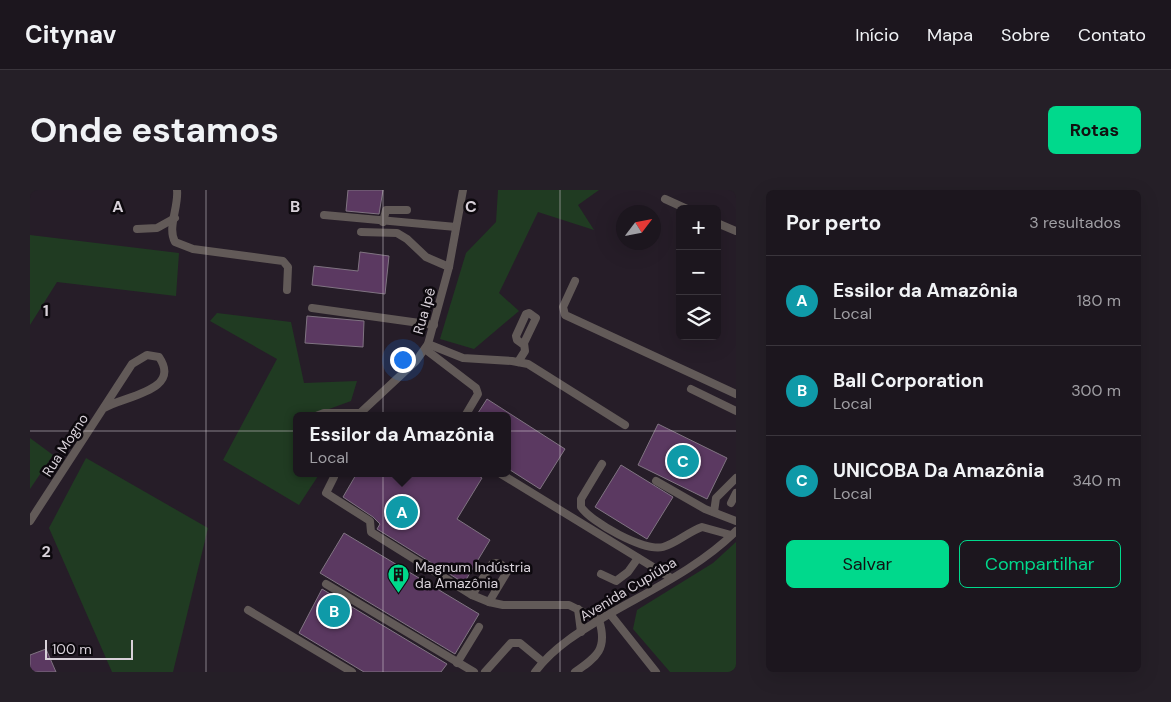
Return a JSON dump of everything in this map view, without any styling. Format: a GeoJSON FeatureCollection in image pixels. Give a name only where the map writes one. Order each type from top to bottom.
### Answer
{"type":"FeatureCollection","features":[{"type":"Feature","properties":{"kind":"street"},"geometry":{"type":"LineString","coordinates":[[177,190],[172,237],[175,242],[183,247],[285,263],[288,267],[287,290]]}},
{"type":"Feature","properties":{"kind":"street","name":"Rua Ipê"},"geometry":{"type":"LineString","coordinates":[[360,412],[416,361],[426,346],[434,325],[449,267],[463,190]]}},
{"type":"Feature","properties":{"kind":"street"},"geometry":{"type":"LineString","coordinates":[[665,198],[678,205]]}},
{"type":"Feature","properties":{"kind":"street"},"geometry":{"type":"LineString","coordinates":[[383,222],[384,212],[387,209],[407,210]]}},
{"type":"Feature","properties":{"kind":"street"},"geometry":{"type":"LineString","coordinates":[[324,215],[383,222],[456,227]]}},
{"type":"Feature","properties":{"kind":"street"},"geometry":{"type":"LineString","coordinates":[[137,229],[157,228],[175,218]]}},
{"type":"Feature","properties":{"kind":"street"},"geometry":{"type":"LineString","coordinates":[[721,225],[736,231]]}},
{"type":"Feature","properties":{"kind":"street"},"geometry":{"type":"LineString","coordinates":[[361,232],[397,233],[407,238],[426,257],[449,267]]}},
{"type":"Feature","properties":{"kind":"street"},"geometry":{"type":"LineString","coordinates":[[575,281],[562,307],[565,315],[736,393]]}},
{"type":"Feature","properties":{"kind":"street"},"geometry":{"type":"LineString","coordinates":[[312,308],[434,325]]}},
{"type":"Feature","properties":{"kind":"street"},"geometry":{"type":"LineString","coordinates":[[518,362],[525,350],[524,345]]}},
{"type":"Feature","properties":{"kind":"street"},"geometry":{"type":"LineString","coordinates":[[426,346],[464,358],[518,362],[537,369],[625,425]]}},
{"type":"Feature","properties":{"kind":"street"},"geometry":{"type":"LineString","coordinates":[[426,346],[476,388],[478,394],[467,412]]}},
{"type":"Feature","properties":{"kind":"street","name":"Rua Mogno"},"geometry":{"type":"LineString","coordinates":[[30,521],[132,364],[147,354],[159,357],[165,370],[160,384],[144,393],[120,400],[104,408]]}},
{"type":"Feature","properties":{"kind":"street"},"geometry":{"type":"LineString","coordinates":[[691,389],[736,412]]}},
{"type":"Feature","properties":{"kind":"street"},"geometry":{"type":"LineString","coordinates":[[602,464],[581,499],[581,507],[587,513],[632,542],[645,547],[664,547],[699,528],[734,533]]}},
{"type":"Feature","properties":{"kind":"street"},"geometry":{"type":"LineString","coordinates":[[506,477],[671,578]]}},
{"type":"Feature","properties":{"kind":"street"},"geometry":{"type":"LineString","coordinates":[[334,478],[326,493],[370,521],[371,532],[472,595],[489,602],[503,604],[562,604],[578,609],[599,620],[602,630],[600,650],[597,657],[575,672]]}},
{"type":"Feature","properties":{"kind":"street"},"geometry":{"type":"LineString","coordinates":[[714,512],[716,498],[736,478]]}},
{"type":"Feature","properties":{"kind":"street"},"geometry":{"type":"LineString","coordinates":[[656,481],[714,512],[736,521]]}},
{"type":"Feature","properties":{"kind":"street"},"geometry":{"type":"LineString","coordinates":[[730,503],[736,493]]}},
{"type":"Feature","properties":{"kind":"street"},"geometry":{"type":"LineString","coordinates":[[710,529],[715,536],[717,547]]}},
{"type":"Feature","properties":{"kind":"street","name":"Avenida Cupiúba"},"geometry":{"type":"LineString","coordinates":[[536,672],[543,662],[581,632],[671,578],[717,547],[734,533]]}},
{"type":"Feature","properties":{"kind":"street"},"geometry":{"type":"LineString","coordinates":[[601,574],[616,582],[628,572],[638,558]]}},
{"type":"Feature","properties":{"kind":"street"},"geometry":{"type":"LineString","coordinates":[[472,595],[492,564],[498,563],[506,568],[507,572],[489,602]]}},
{"type":"Feature","properties":{"kind":"street"},"geometry":{"type":"LineString","coordinates":[[326,584],[474,672]]}},
{"type":"Feature","properties":{"kind":"street"},"geometry":{"type":"LineString","coordinates":[[578,609],[581,632]]}},
{"type":"Feature","properties":{"kind":"street"},"geometry":{"type":"LineString","coordinates":[[248,610],[352,672]]}},
{"type":"Feature","properties":{"kind":"street"},"geometry":{"type":"LineString","coordinates":[[610,614],[656,672]]}},
{"type":"Feature","properties":{"kind":"street"},"geometry":{"type":"LineString","coordinates":[[457,663],[479,627]]}},
{"type":"Feature","properties":{"kind":"street"},"geometry":{"type":"LineString","coordinates":[[485,672],[506,646],[515,642],[528,649],[543,662]]}},
{"type":"Feature","properties":{"kind":"green space"},"geometry":{"type":"Polygon","coordinates":[[[498,190],[599,190],[578,205],[594,230],[538,212],[499,293],[519,311],[474,349],[440,339],[466,253],[496,222],[498,190]]]}},
{"type":"Feature","properties":{"kind":"green space"},"geometry":{"type":"Polygon","coordinates":[[[30,235],[179,253],[176,296],[57,282],[30,325],[30,235]]]}},
{"type":"Feature","properties":{"kind":"green space"},"geometry":{"type":"Polygon","coordinates":[[[217,313],[291,322],[304,383],[357,381],[351,401],[321,412],[293,412],[293,477],[317,477],[299,505],[223,460],[277,359],[210,321],[217,313]]]}},
{"type":"Feature","properties":{"kind":"green space"},"geometry":{"type":"Polygon","coordinates":[[[30,438],[53,455],[30,489],[30,438]]]}},
{"type":"Feature","properties":{"kind":"green space"},"geometry":{"type":"Polygon","coordinates":[[[86,458],[208,528],[173,672],[112,672],[49,528],[86,458]]]}},
{"type":"Feature","properties":{"kind":"green space"},"geometry":{"type":"Polygon","coordinates":[[[736,542],[736,668],[730,672],[670,672],[633,629],[637,610],[713,563],[736,542]]]}},
{"type":"Feature","properties":{"kind":"building"},"geometry":{"type":"Polygon","coordinates":[[[348,190],[383,190],[379,214],[346,211],[348,190]]]}},
{"type":"Feature","properties":{"kind":"building"},"geometry":{"type":"Polygon","coordinates":[[[360,252],[389,256],[385,294],[312,285],[314,266],[358,271],[360,252]]]}},
{"type":"Feature","properties":{"kind":"building"},"geometry":{"type":"Polygon","coordinates":[[[307,316],[364,321],[363,347],[305,343],[307,316]]]}},
{"type":"Feature","properties":{"kind":"building"},"geometry":{"type":"Polygon","coordinates":[[[487,399],[507,412],[479,412],[487,399]]]}},
{"type":"Feature","properties":{"kind":"building"},"geometry":{"type":"Polygon","coordinates":[[[511,414],[565,449],[540,489],[511,471],[511,414]]]}},
{"type":"Feature","properties":{"kind":"building"},"geometry":{"type":"Polygon","coordinates":[[[658,424],[727,458],[707,499],[638,465],[658,424]]]}},
{"type":"Feature","properties":{"kind":"building"},"geometry":{"type":"Polygon","coordinates":[[[621,465],[673,497],[647,539],[595,507],[621,465]]]}},
{"type":"Feature","properties":{"kind":"building"},"geometry":{"type":"Polygon","coordinates":[[[355,477],[480,477],[482,478],[457,519],[490,540],[464,583],[377,529],[380,524],[373,517],[343,497],[355,477]]]}},
{"type":"Feature","properties":{"kind":"building","name":"Magnum Indústria da Amazônia"},"geometry":{"type":"Polygon","coordinates":[[[344,533],[479,614],[455,654],[320,573],[344,533]]]}},
{"type":"Feature","properties":{"kind":"building"},"geometry":{"type":"Polygon","coordinates":[[[322,589],[447,664],[441,672],[364,672],[299,633],[322,589]]]}},
{"type":"Feature","properties":{"kind":"building"},"geometry":{"type":"Polygon","coordinates":[[[46,649],[56,672],[30,672],[30,655],[46,649]]]}},
{"type":"Feature","properties":{"kind":"place","name":"UNICOBA Da Amazônia"},"geometry":{"type":"Point","coordinates":[683,461]}},
{"type":"Feature","properties":{"kind":"place","name":"Essilor da Amazônia"},"geometry":{"type":"Point","coordinates":[402,512]}},
{"type":"Feature","properties":{"kind":"place","name":"Magnum Indústria da Amazônia"},"geometry":{"type":"Point","coordinates":[399,594]}},
{"type":"Feature","properties":{"kind":"place","name":"Ball Corporation"},"geometry":{"type":"Point","coordinates":[334,611]}}]}
